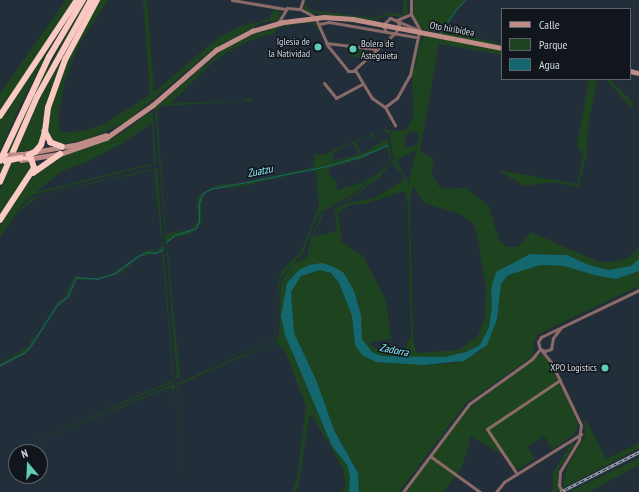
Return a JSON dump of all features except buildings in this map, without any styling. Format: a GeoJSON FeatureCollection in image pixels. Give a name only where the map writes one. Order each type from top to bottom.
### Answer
{"type":"FeatureCollection","features":[{"type":"Feature","properties":{"kind":"highway"},"geometry":{"type":"LineString","coordinates":[[0,116],[78,0]]}},
{"type":"Feature","properties":{"kind":"highway"},"geometry":{"type":"LineString","coordinates":[[83,0],[49,57],[2,159],[24,157],[35,152],[45,132],[48,108],[60,70],[97,0]]}},
{"type":"Feature","properties":{"kind":"highway"},"geometry":{"type":"LineString","coordinates":[[0,182],[37,97],[91,0]]}},
{"type":"Feature","properties":{"kind":"highway"},"geometry":{"type":"LineString","coordinates":[[45,132],[51,143],[62,147]]}},
{"type":"Feature","properties":{"kind":"highway"},"geometry":{"type":"LineString","coordinates":[[31,175],[46,162],[60,154]]}},
{"type":"Feature","properties":{"kind":"highway"},"geometry":{"type":"LineString","coordinates":[[0,220],[31,175],[34,168],[24,157]]}},
{"type":"Feature","properties":{"kind":"street"},"geometry":{"type":"LineString","coordinates":[[232,0],[285,9],[301,10],[315,17],[326,43],[348,71],[355,70],[399,28],[397,20]]}},
{"type":"Feature","properties":{"kind":"street"},"geometry":{"type":"LineString","coordinates":[[302,18],[301,10],[303,0]]}},
{"type":"Feature","properties":{"kind":"street"},"geometry":{"type":"LineString","coordinates":[[384,107],[397,98],[410,75],[418,33],[411,14],[411,0]]}},
{"type":"Feature","properties":{"kind":"street"},"geometry":{"type":"LineString","coordinates":[[278,23],[285,9]]}},
{"type":"Feature","properties":{"kind":"street"},"geometry":{"type":"LineString","coordinates":[[397,20],[411,14]]}},
{"type":"Feature","properties":{"kind":"street"},"geometry":{"type":"LineString","coordinates":[[283,15],[290,20]]}},
{"type":"Feature","properties":{"kind":"street","name":"Oto hiribidea"},"geometry":{"type":"LineString","coordinates":[[132,122],[216,50],[239,37],[290,20],[315,17],[353,19],[418,33],[501,48]]}},
{"type":"Feature","properties":{"kind":"street"},"geometry":{"type":"LineString","coordinates":[[386,32],[383,25],[390,18],[397,20],[418,33]]}},
{"type":"Feature","properties":{"kind":"street","name":"Oto hiribidea"},"geometry":{"type":"LineString","coordinates":[[319,24],[329,22],[391,34],[418,33]]}},
{"type":"Feature","properties":{"kind":"street"},"geometry":{"type":"LineString","coordinates":[[326,43],[376,49]]}},
{"type":"Feature","properties":{"kind":"street"},"geometry":{"type":"LineString","coordinates":[[355,70],[362,84],[372,98],[384,107],[395,125]]}},
{"type":"Feature","properties":{"kind":"street"},"geometry":{"type":"LineString","coordinates":[[324,83],[336,98],[362,84]]}},
{"type":"Feature","properties":{"kind":"street"},"geometry":{"type":"LineString","coordinates":[[35,152],[62,147],[106,135],[132,122]]}},
{"type":"Feature","properties":{"kind":"street"},"geometry":{"type":"LineString","coordinates":[[24,157],[60,154],[106,138],[132,122]]}},
{"type":"Feature","properties":{"kind":"street"},"geometry":{"type":"LineString","coordinates":[[562,492],[559,485],[562,466],[581,434],[580,421],[551,362],[541,350],[538,342],[546,336],[639,290]]}},
{"type":"Feature","properties":{"kind":"street"},"geometry":{"type":"LineString","coordinates":[[551,362],[551,349],[560,329]]}},
{"type":"Feature","properties":{"kind":"street"},"geometry":{"type":"LineString","coordinates":[[546,336],[553,342]]}},
{"type":"Feature","properties":{"kind":"street"},"geometry":{"type":"LineString","coordinates":[[403,492],[469,404],[532,359],[541,350],[551,349]]}},
{"type":"Feature","properties":{"kind":"street"},"geometry":{"type":"LineString","coordinates":[[517,474],[487,428],[560,380]]}},
{"type":"Feature","properties":{"kind":"street"},"geometry":{"type":"LineString","coordinates":[[496,492],[504,482],[581,434]]}},
{"type":"Feature","properties":{"kind":"street"},"geometry":{"type":"LineString","coordinates":[[430,456],[480,492]]}},
{"type":"Feature","properties":{"kind":"green space"},"geometry":{"type":"Polygon","coordinates":[[[66,0],[75,0],[0,112],[0,93],[66,0]]]}},
{"type":"Feature","properties":{"kind":"green space"},"geometry":{"type":"Polygon","coordinates":[[[86,0],[89,0],[39,88],[0,175],[0,168],[11,140],[37,87],[86,0]]]}},
{"type":"Feature","properties":{"kind":"green space"},"geometry":{"type":"Polygon","coordinates":[[[100,0],[108,0],[80,43],[65,79],[58,117],[61,133],[87,130],[104,124],[150,95],[143,0],[147,0],[154,92],[217,39],[241,26],[269,19],[274,9],[279,9],[281,16],[278,20],[261,23],[212,50],[126,122],[86,140],[60,144],[52,140],[47,132],[51,108],[66,63],[100,0]]]}},
{"type":"Feature","properties":{"kind":"green space"},"geometry":{"type":"Polygon","coordinates":[[[305,0],[309,10],[373,18],[391,12],[403,15],[403,0],[407,0],[408,10],[407,14],[401,17],[388,15],[375,20],[304,12],[305,0]]]}},
{"type":"Feature","properties":{"kind":"green space"},"geometry":{"type":"Polygon","coordinates":[[[414,0],[466,0],[456,10],[445,29],[446,32],[501,44],[501,46],[438,34],[444,22],[436,32],[424,30],[419,26],[414,16],[414,0]]]}},
{"type":"Feature","properties":{"kind":"green space"},"geometry":{"type":"Polygon","coordinates":[[[312,21],[318,25],[319,31],[318,33],[316,26],[312,23],[297,24],[278,28],[275,33],[248,41],[229,51],[212,63],[171,103],[242,101],[251,97],[251,101],[162,106],[157,110],[166,234],[192,229],[199,217],[196,208],[198,198],[203,192],[217,185],[241,183],[309,168],[314,166],[314,154],[323,155],[383,129],[391,131],[389,134],[381,130],[374,133],[375,141],[370,135],[356,142],[361,154],[388,138],[391,157],[375,177],[352,194],[318,214],[303,253],[280,279],[276,321],[278,280],[283,269],[301,252],[319,206],[316,172],[312,170],[235,188],[218,188],[205,193],[201,205],[202,221],[190,234],[173,238],[167,243],[180,378],[177,379],[155,108],[223,50],[249,36],[274,28],[312,21]],[[353,143],[333,153],[332,161],[359,154],[353,143]],[[386,147],[361,159],[329,168],[328,173],[337,182],[337,190],[364,182],[377,174],[390,157],[386,147]]]}},
{"type":"Feature","properties":{"kind":"green space"},"geometry":{"type":"Polygon","coordinates":[[[57,34],[20,106],[0,151],[0,118],[57,34]]]}},
{"type":"Feature","properties":{"kind":"green space"},"geometry":{"type":"Polygon","coordinates":[[[424,36],[501,50],[501,55],[423,41],[424,36]]]}},
{"type":"Feature","properties":{"kind":"green space"},"geometry":{"type":"Polygon","coordinates":[[[420,40],[439,43],[420,151],[434,159],[432,173],[438,185],[443,189],[466,188],[488,205],[499,239],[506,247],[518,247],[531,232],[599,262],[615,262],[628,258],[639,248],[639,259],[632,266],[608,270],[589,265],[567,255],[530,254],[491,289],[492,307],[489,327],[480,345],[466,352],[445,357],[382,356],[372,352],[362,340],[361,315],[354,291],[322,263],[287,283],[285,335],[332,446],[347,465],[350,476],[349,492],[341,492],[346,485],[343,469],[312,415],[309,417],[298,489],[292,492],[297,480],[306,406],[286,353],[276,342],[178,385],[185,492],[177,383],[274,342],[279,337],[281,282],[293,265],[307,257],[310,242],[321,214],[324,212],[313,237],[336,231],[335,209],[348,203],[374,198],[404,180],[401,173],[392,163],[378,178],[351,199],[328,210],[353,196],[394,160],[390,138],[393,131],[407,130],[413,116],[412,73],[413,68],[415,69],[420,40]],[[416,131],[410,132],[405,136],[406,146],[409,148],[417,144],[420,138],[416,131]],[[417,150],[396,160],[409,184],[417,150]],[[413,186],[410,200],[413,339],[416,353],[459,350],[478,336],[485,317],[486,289],[477,233],[473,223],[460,214],[424,203],[413,186]],[[405,191],[364,204],[352,204],[338,213],[342,242],[363,256],[386,300],[391,339],[370,342],[370,345],[381,351],[394,353],[405,352],[408,340],[411,339],[408,205],[405,191]]]}},
{"type":"Feature","properties":{"kind":"green space"},"geometry":{"type":"Polygon","coordinates":[[[346,46],[361,49],[363,52],[362,58],[349,56],[350,50],[345,49],[346,46]]]}},
{"type":"Feature","properties":{"kind":"green space"},"geometry":{"type":"Polygon","coordinates":[[[63,55],[50,97],[40,142],[35,150],[22,151],[20,162],[29,161],[31,172],[0,216],[0,190],[37,105],[63,55]]]}},
{"type":"Feature","properties":{"kind":"green space"},"geometry":{"type":"Polygon","coordinates":[[[589,80],[597,80],[588,127],[587,154],[578,187],[553,182],[524,186],[498,170],[577,184],[583,156],[577,145],[589,80]]]}},
{"type":"Feature","properties":{"kind":"green space"},"geometry":{"type":"Polygon","coordinates":[[[607,80],[611,80],[634,104],[631,108],[607,80]]]}},
{"type":"Feature","properties":{"kind":"green space"},"geometry":{"type":"Polygon","coordinates":[[[150,112],[153,114],[156,164],[32,195],[22,204],[0,238],[0,226],[21,191],[38,172],[62,156],[119,135],[150,112]],[[152,123],[121,144],[84,163],[62,171],[36,192],[154,163],[152,123]]]}},
{"type":"Feature","properties":{"kind":"green space"},"geometry":{"type":"Polygon","coordinates":[[[157,168],[174,381],[27,444],[173,380],[162,252],[140,257],[120,274],[91,280],[75,280],[68,298],[57,306],[31,348],[25,354],[0,367],[0,364],[30,345],[31,340],[35,338],[58,301],[64,298],[75,276],[90,279],[108,275],[120,270],[147,250],[157,251],[162,244],[154,170],[40,195],[20,211],[5,232],[22,207],[30,199],[42,194],[157,168]]]}},
{"type":"Feature","properties":{"kind":"green space"},"geometry":{"type":"Polygon","coordinates":[[[539,265],[564,266],[598,276],[636,273],[639,271],[639,286],[538,334],[534,341],[533,356],[466,403],[399,492],[359,492],[358,472],[334,430],[317,382],[294,333],[291,292],[301,276],[320,270],[331,273],[339,283],[352,316],[354,334],[362,355],[423,365],[456,363],[481,351],[497,319],[501,284],[508,275],[539,265]]]}},
{"type":"Feature","properties":{"kind":"green space"},"geometry":{"type":"Polygon","coordinates":[[[275,334],[275,338],[202,369],[273,338],[275,334]]]}},
{"type":"Feature","properties":{"kind":"green space"},"geometry":{"type":"Polygon","coordinates":[[[540,354],[546,357],[576,417],[578,426],[572,436],[553,449],[544,436],[527,447],[535,459],[516,470],[501,454],[471,436],[462,467],[444,492],[405,492],[464,412],[540,354]]]}},
{"type":"Feature","properties":{"kind":"green space"},"geometry":{"type":"Polygon","coordinates":[[[174,384],[184,492],[174,391],[171,387],[33,444],[174,384]]]}},
{"type":"Feature","properties":{"kind":"green space"},"geometry":{"type":"Polygon","coordinates":[[[585,418],[606,459],[639,443],[639,448],[556,492],[549,492],[553,489],[553,473],[572,442],[574,445],[558,472],[559,489],[562,488],[567,467],[585,436],[585,418]]]}},
{"type":"Feature","properties":{"kind":"green space"},"geometry":{"type":"Polygon","coordinates":[[[639,458],[639,465],[589,492],[569,492],[639,458]]]}},
{"type":"Feature","properties":{"kind":"water"},"geometry":{"type":"Polygon","coordinates":[[[530,254],[567,255],[589,265],[608,270],[631,266],[639,259],[639,271],[616,279],[598,276],[564,266],[540,265],[508,275],[501,284],[497,319],[487,345],[464,361],[423,365],[376,362],[362,355],[355,345],[352,316],[339,283],[331,273],[320,270],[301,276],[291,292],[294,333],[317,382],[334,430],[358,473],[359,492],[349,492],[350,476],[347,465],[332,446],[285,335],[281,316],[287,283],[299,270],[309,265],[322,263],[334,267],[344,273],[354,291],[361,315],[362,339],[372,352],[382,356],[445,357],[466,352],[480,345],[489,327],[492,307],[491,289],[496,272],[530,254]]]}},
{"type":"Feature","properties":{"kind":"waterway","name":"Zuatzu"},"geometry":{"type":"LineString","coordinates":[[440,33],[456,9],[465,0]]}},
{"type":"Feature","properties":{"kind":"waterway","name":"Zuatzu"},"geometry":{"type":"LineString","coordinates":[[166,242],[175,235],[196,228],[199,222],[199,203],[202,194],[210,189],[323,167],[359,157],[387,145]]}},
{"type":"Feature","properties":{"kind":"waterway","name":"Zuatzu"},"geometry":{"type":"LineString","coordinates":[[0,365],[24,353],[31,345],[57,305],[68,296],[76,277],[97,279],[113,274],[138,256],[147,252],[156,253],[163,249]]}},
{"type":"Feature","properties":{"kind":"railway"},"geometry":{"type":"LineString","coordinates":[[560,492],[639,452]]}},
{"type":"Feature","properties":{"kind":"place","name":"Iglesia de la Natividad"},"geometry":{"type":"Point","coordinates":[318,47]}},
{"type":"Feature","properties":{"kind":"place","name":"Bolera de Asteguieta"},"geometry":{"type":"Point","coordinates":[353,49]}},
{"type":"Feature","properties":{"kind":"place","name":"XPO Logistics"},"geometry":{"type":"Point","coordinates":[605,368]}},
{"type":"Feature","properties":{"kind":"water label","name":"Zadorra"},"geometry":{"type":"Point","coordinates":[394,350]}}]}
